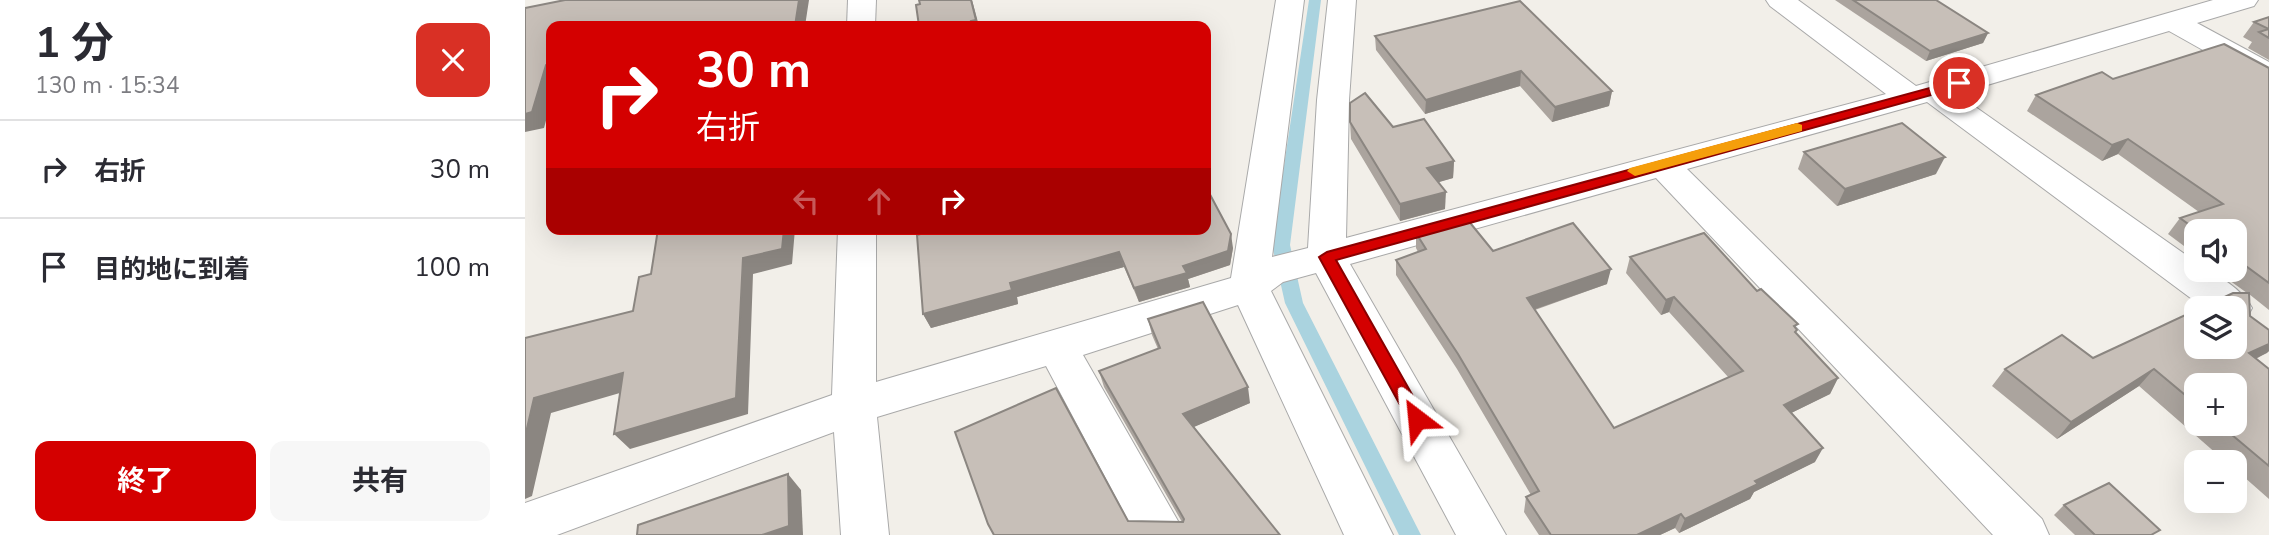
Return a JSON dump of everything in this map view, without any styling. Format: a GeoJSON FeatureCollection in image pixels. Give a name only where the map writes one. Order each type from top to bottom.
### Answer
{"type":"FeatureCollection","features":[{"type":"Feature","properties":{"kind":"street"},"geometry":{"type":"LineString","coordinates":[[861,21],[862,0]]}},
{"type":"Feature","properties":{"kind":"street"},"geometry":{"type":"LineString","coordinates":[[1290,0],[1288,270],[1370,535]]}},
{"type":"Feature","properties":{"kind":"street"},"geometry":{"type":"LineString","coordinates":[[1288,270],[1333,100],[1342,0]]}},
{"type":"Feature","properties":{"kind":"street"},"geometry":{"type":"LineString","coordinates":[[1780,0],[1922,94],[2213,296]]}},
{"type":"Feature","properties":{"kind":"street"},"geometry":{"type":"LineString","coordinates":[[525,525],[854,406],[1057,347],[1288,270],[1922,94],[2244,0]]}},
{"type":"Feature","properties":{"kind":"street"},"geometry":{"type":"LineString","coordinates":[[2172,21],[2269,74]]}},
{"type":"Feature","properties":{"kind":"street"},"geometry":{"type":"LineString","coordinates":[[1662,164],[2025,535]]}},
{"type":"Feature","properties":{"kind":"street"},"geometry":{"type":"LineString","coordinates":[[857,235],[854,406],[865,535]]}},
{"type":"Feature","properties":{"kind":"street"},"geometry":{"type":"LineString","coordinates":[[1288,270],[1482,535]]}},
{"type":"Feature","properties":{"kind":"street"},"geometry":{"type":"LineString","coordinates":[[1057,347],[1162,535]]}},
{"type":"Feature","properties":{"kind":"building"},"geometry":{"type":"Polygon","coordinates":[[[565,0],[799,0],[796,21],[546,21],[546,65],[532,112],[525,114],[525,8],[565,0]]]}},
{"type":"Feature","properties":{"kind":"building"},"geometry":{"type":"Polygon","coordinates":[[[919,0],[971,0],[976,20],[918,21],[916,5],[920,4],[919,0]]]}},
{"type":"Feature","properties":{"kind":"building"},"geometry":{"type":"Polygon","coordinates":[[[1853,0],[1936,0],[1988,33],[1930,51],[1853,0]]]}},
{"type":"Feature","properties":{"kind":"building"},"geometry":{"type":"Polygon","coordinates":[[[1520,1],[1612,91],[1555,107],[1521,71],[1426,100],[1375,36],[1520,1]]]}},
{"type":"Feature","properties":{"kind":"building"},"geometry":{"type":"Polygon","coordinates":[[[2269,17],[2269,29],[2254,22],[2269,17]]]}},
{"type":"Feature","properties":{"kind":"building"},"geometry":{"type":"Polygon","coordinates":[[[2269,29],[2269,38],[2259,32],[2269,29]]]}},
{"type":"Feature","properties":{"kind":"building"},"geometry":{"type":"Polygon","coordinates":[[[2224,44],[2269,68],[2269,283],[2247,267],[2247,219],[2184,221],[2180,218],[2223,204],[2128,139],[2112,145],[2036,95],[2102,72],[2113,79],[2224,44]]]}},
{"type":"Feature","properties":{"kind":"building"},"geometry":{"type":"Polygon","coordinates":[[[1365,93],[1393,127],[1424,119],[1454,161],[1427,168],[1446,192],[1400,204],[1350,122],[1350,103],[1365,93]]]}},
{"type":"Feature","properties":{"kind":"building"},"geometry":{"type":"Polygon","coordinates":[[[1902,123],[1945,157],[1845,189],[1804,152],[1902,123]]]}},
{"type":"Feature","properties":{"kind":"building"},"geometry":{"type":"Polygon","coordinates":[[[1211,196],[1231,234],[1228,251],[1183,266],[1187,273],[1134,288],[1119,252],[1010,283],[1012,290],[923,314],[917,235],[1211,235],[1211,196]]]}},
{"type":"Feature","properties":{"kind":"building"},"geometry":{"type":"Polygon","coordinates":[[[1467,219],[1493,251],[1573,223],[1611,269],[1527,298],[1614,428],[1743,371],[1674,297],[1666,300],[1630,257],[1704,233],[1757,291],[1761,289],[1798,324],[1794,326],[1797,330],[1795,332],[1838,378],[1784,405],[1823,448],[1755,481],[1758,484],[1685,519],[1681,514],[1637,535],[1551,535],[1526,497],[1539,491],[1458,354],[1396,260],[1426,249],[1416,233],[1467,219]]]}},
{"type":"Feature","properties":{"kind":"building"},"geometry":{"type":"Polygon","coordinates":[[[657,235],[783,235],[782,249],[743,258],[736,398],[614,434],[623,373],[534,398],[525,437],[525,338],[633,311],[639,277],[651,274],[657,235]]]}},
{"type":"Feature","properties":{"kind":"building"},"geometry":{"type":"Polygon","coordinates":[[[2233,293],[2249,293],[2250,316],[2269,330],[2269,344],[2249,353],[2269,369],[2269,466],[2233,436],[2247,436],[2247,373],[2184,373],[2184,394],[2154,369],[2071,422],[2005,369],[2062,335],[2093,358],[2184,316],[2184,359],[2247,359],[2247,296],[2227,296],[2233,293]]]}},
{"type":"Feature","properties":{"kind":"building"},"geometry":{"type":"Polygon","coordinates":[[[1203,302],[1248,387],[1183,414],[1280,535],[994,535],[955,432],[1056,388],[1128,521],[1183,522],[1184,519],[1099,371],[1160,348],[1148,319],[1203,302]]]}},
{"type":"Feature","properties":{"kind":"building"},"geometry":{"type":"Polygon","coordinates":[[[788,474],[789,526],[762,535],[637,535],[638,525],[788,474]]]}},
{"type":"Feature","properties":{"kind":"building"},"geometry":{"type":"Polygon","coordinates":[[[2109,483],[2160,530],[2151,535],[2095,535],[2064,505],[2109,483]]]}},
{"type":"Feature","properties":{"kind":"waterway"},"geometry":{"type":"LineString","coordinates":[[1315,0],[1281,245],[1294,303],[1410,535]]}},
{"type":"Feature","properties":{"kind":"slow traffic"},"geometry":{"type":"LineString","coordinates":[[1635,171],[1797,128]]}},
{"type":"Feature","properties":{"kind":"route"},"geometry":{"type":"LineString","coordinates":[[1417,419],[1327,257],[1959,83]]}}]}
